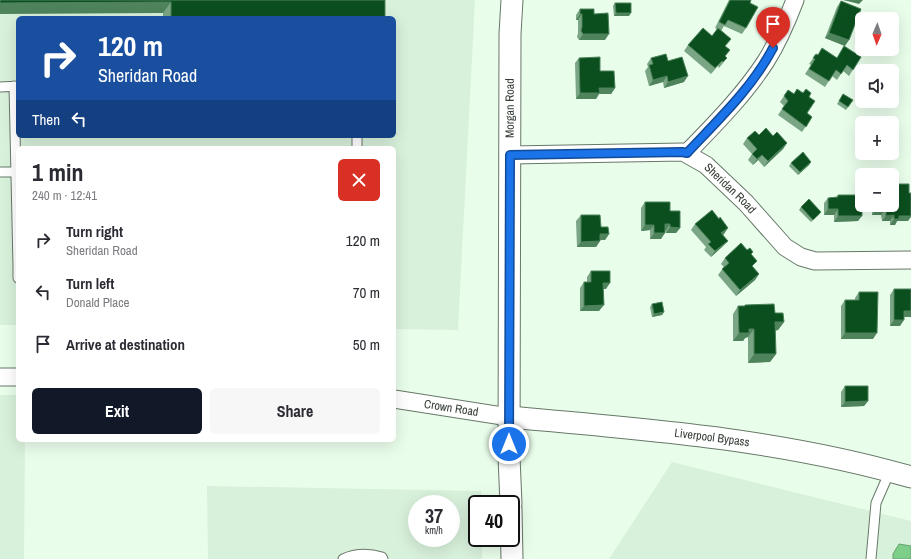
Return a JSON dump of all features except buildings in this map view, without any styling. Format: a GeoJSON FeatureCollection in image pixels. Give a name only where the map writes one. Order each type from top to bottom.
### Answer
{"type":"FeatureCollection","features":[{"type":"Feature","properties":{"kind":"street","name":"Morgan Road"},"geometry":{"type":"LineString","coordinates":[[511,495],[509,417],[510,34],[512,0]]}},
{"type":"Feature","properties":{"kind":"street"},"geometry":{"type":"LineString","coordinates":[[510,155],[687,153],[736,101],[766,60],[786,24],[795,0]]}},
{"type":"Feature","properties":{"kind":"street","name":"Sheridan Road"},"geometry":{"type":"LineString","coordinates":[[687,153],[706,165],[746,204],[785,247],[802,257],[815,261],[911,260]]}},
{"type":"Feature","properties":{"kind":"street"},"geometry":{"type":"LineString","coordinates":[[0,377],[16,377]]}},
{"type":"Feature","properties":{"kind":"street","name":"Crown Road"},"geometry":{"type":"LineString","coordinates":[[396,399],[509,417]]}},
{"type":"Feature","properties":{"kind":"street","name":"Liverpool Bypass"},"geometry":{"type":"LineString","coordinates":[[509,417],[640,429],[735,440],[792,449],[911,477]]}},
{"type":"Feature","properties":{"kind":"street"},"geometry":{"type":"LineString","coordinates":[[512,547],[512,559]]}},
{"type":"Feature","properties":{"kind":"lane"},"geometry":{"type":"LineString","coordinates":[[0,87],[16,86]]}},
{"type":"Feature","properties":{"kind":"lane"},"geometry":{"type":"LineString","coordinates":[[0,172],[16,172]]}},
{"type":"Feature","properties":{"kind":"lane"},"geometry":{"type":"LineString","coordinates":[[871,559],[876,503],[890,471]]}},
{"type":"Feature","properties":{"kind":"lane"},"geometry":{"type":"LineString","coordinates":[[343,559],[359,554],[372,554],[382,557],[383,559]]}},
{"type":"Feature","properties":{"kind":"shaded area"},"geometry":{"type":"Polygon","coordinates":[[[0,0],[475,0],[458,330],[396,329],[396,146],[16,146],[16,325],[0,325],[0,0]]]}},
{"type":"Feature","properties":{"kind":"shaded area"},"geometry":{"type":"Polygon","coordinates":[[[0,395],[16,395],[16,442],[25,442],[24,559],[0,559],[0,395]]]}},
{"type":"Feature","properties":{"kind":"shaded area"},"geometry":{"type":"Polygon","coordinates":[[[672,462],[911,521],[911,559],[609,559],[672,462]]]}},
{"type":"Feature","properties":{"kind":"shaded area"},"geometry":{"type":"Polygon","coordinates":[[[207,486],[481,491],[481,495],[468,495],[468,547],[482,547],[482,559],[208,559],[207,486]]]}},
{"type":"Feature","properties":{"kind":"shaded area"},"geometry":{"type":"Polygon","coordinates":[[[899,544],[911,546],[911,559],[893,559],[893,554],[899,544]]]}},
{"type":"Feature","properties":{"kind":"route"},"geometry":{"type":"LineString","coordinates":[[509,444],[510,155],[687,153],[736,101],[773,48]]}}]}
